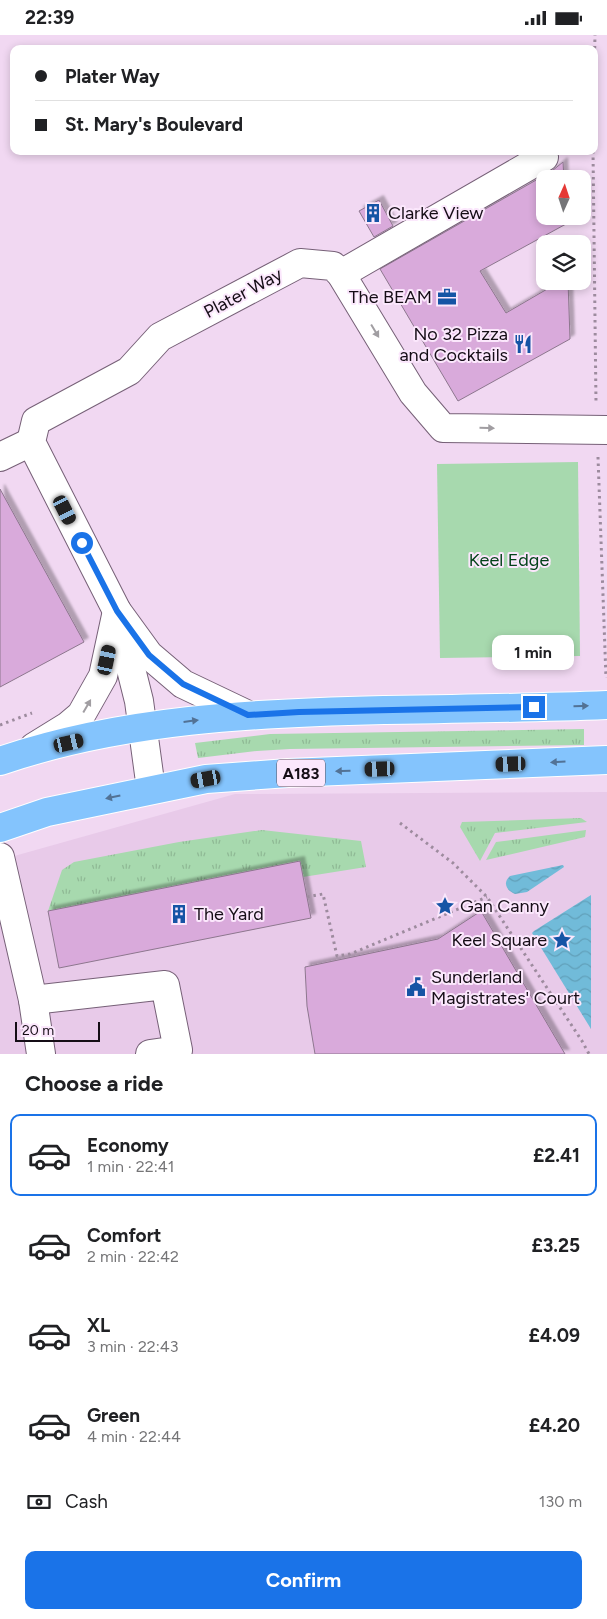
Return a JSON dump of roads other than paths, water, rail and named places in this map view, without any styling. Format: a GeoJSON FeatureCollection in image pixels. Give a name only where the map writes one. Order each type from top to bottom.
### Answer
{"type":"FeatureCollection","features":[{"type":"Feature","properties":{"kind":"highway"},"geometry":{"type":"LineString","coordinates":[[10,758],[143,727],[248,715],[299,712],[607,705]]}},
{"type":"Feature","properties":{"kind":"highway","name":"A183"},"geometry":{"type":"LineString","coordinates":[[0,828],[47,812],[206,779],[288,773],[607,760]]}},
{"type":"Feature","properties":{"kind":"street"},"geometry":{"type":"LineString","coordinates":[[544,157],[341,274],[413,393],[443,428],[607,430]]}},
{"type":"Feature","properties":{"kind":"street","name":"Plater Way"},"geometry":{"type":"LineString","coordinates":[[31,442],[36,421],[130,371],[160,337],[300,263],[333,266],[341,274]]}},
{"type":"Feature","properties":{"kind":"street"},"geometry":{"type":"LineString","coordinates":[[0,457],[31,442],[117,611],[149,655],[183,684],[248,715]]}},
{"type":"Feature","properties":{"kind":"street"},"geometry":{"type":"LineString","coordinates":[[117,611],[139,701],[151,789]]}},
{"type":"Feature","properties":{"kind":"street"},"geometry":{"type":"LineString","coordinates":[[10,758],[49,739],[82,715],[103,676],[117,611]]}},
{"type":"Feature","properties":{"kind":"street"},"geometry":{"type":"LineString","coordinates":[[0,857],[33,1000],[41,1054]]}},
{"type":"Feature","properties":{"kind":"street"},"geometry":{"type":"LineString","coordinates":[[33,1000],[165,985],[178,1050],[150,1054]]}},
{"type":"Feature","properties":{"kind":"water"},"geometry":{"type":"Polygon","coordinates":[[[563,865],[564,867],[527,892],[515,894],[510,891],[506,884],[510,876],[563,865]]]}},
{"type":"Feature","properties":{"kind":"water"},"geometry":{"type":"Polygon","coordinates":[[[591,895],[591,1029],[532,933],[591,895]]]}},
{"type":"Feature","properties":{"kind":"place","name":"Clarke View"},"geometry":{"type":"Point","coordinates":[373,213]}},
{"type":"Feature","properties":{"kind":"place","name":"The BEAM"},"geometry":{"type":"Point","coordinates":[447,297]}},
{"type":"Feature","properties":{"kind":"place","name":"No 32 Pizza and Cocktails"},"geometry":{"type":"Point","coordinates":[523,344]}},
{"type":"Feature","properties":{"kind":"place","name":"Gan Canny"},"geometry":{"type":"Point","coordinates":[445,906]}},
{"type":"Feature","properties":{"kind":"place","name":"The Yard"},"geometry":{"type":"Point","coordinates":[179,914]}},
{"type":"Feature","properties":{"kind":"place","name":"Keel Square"},"geometry":{"type":"Point","coordinates":[562,940]}},
{"type":"Feature","properties":{"kind":"place","name":"Sunderland Magistrates' Court"},"geometry":{"type":"Point","coordinates":[416,987]}},
{"type":"Feature","properties":{"kind":"park label","name":"Keel Edge"},"geometry":{"type":"Point","coordinates":[509,560]}}]}
